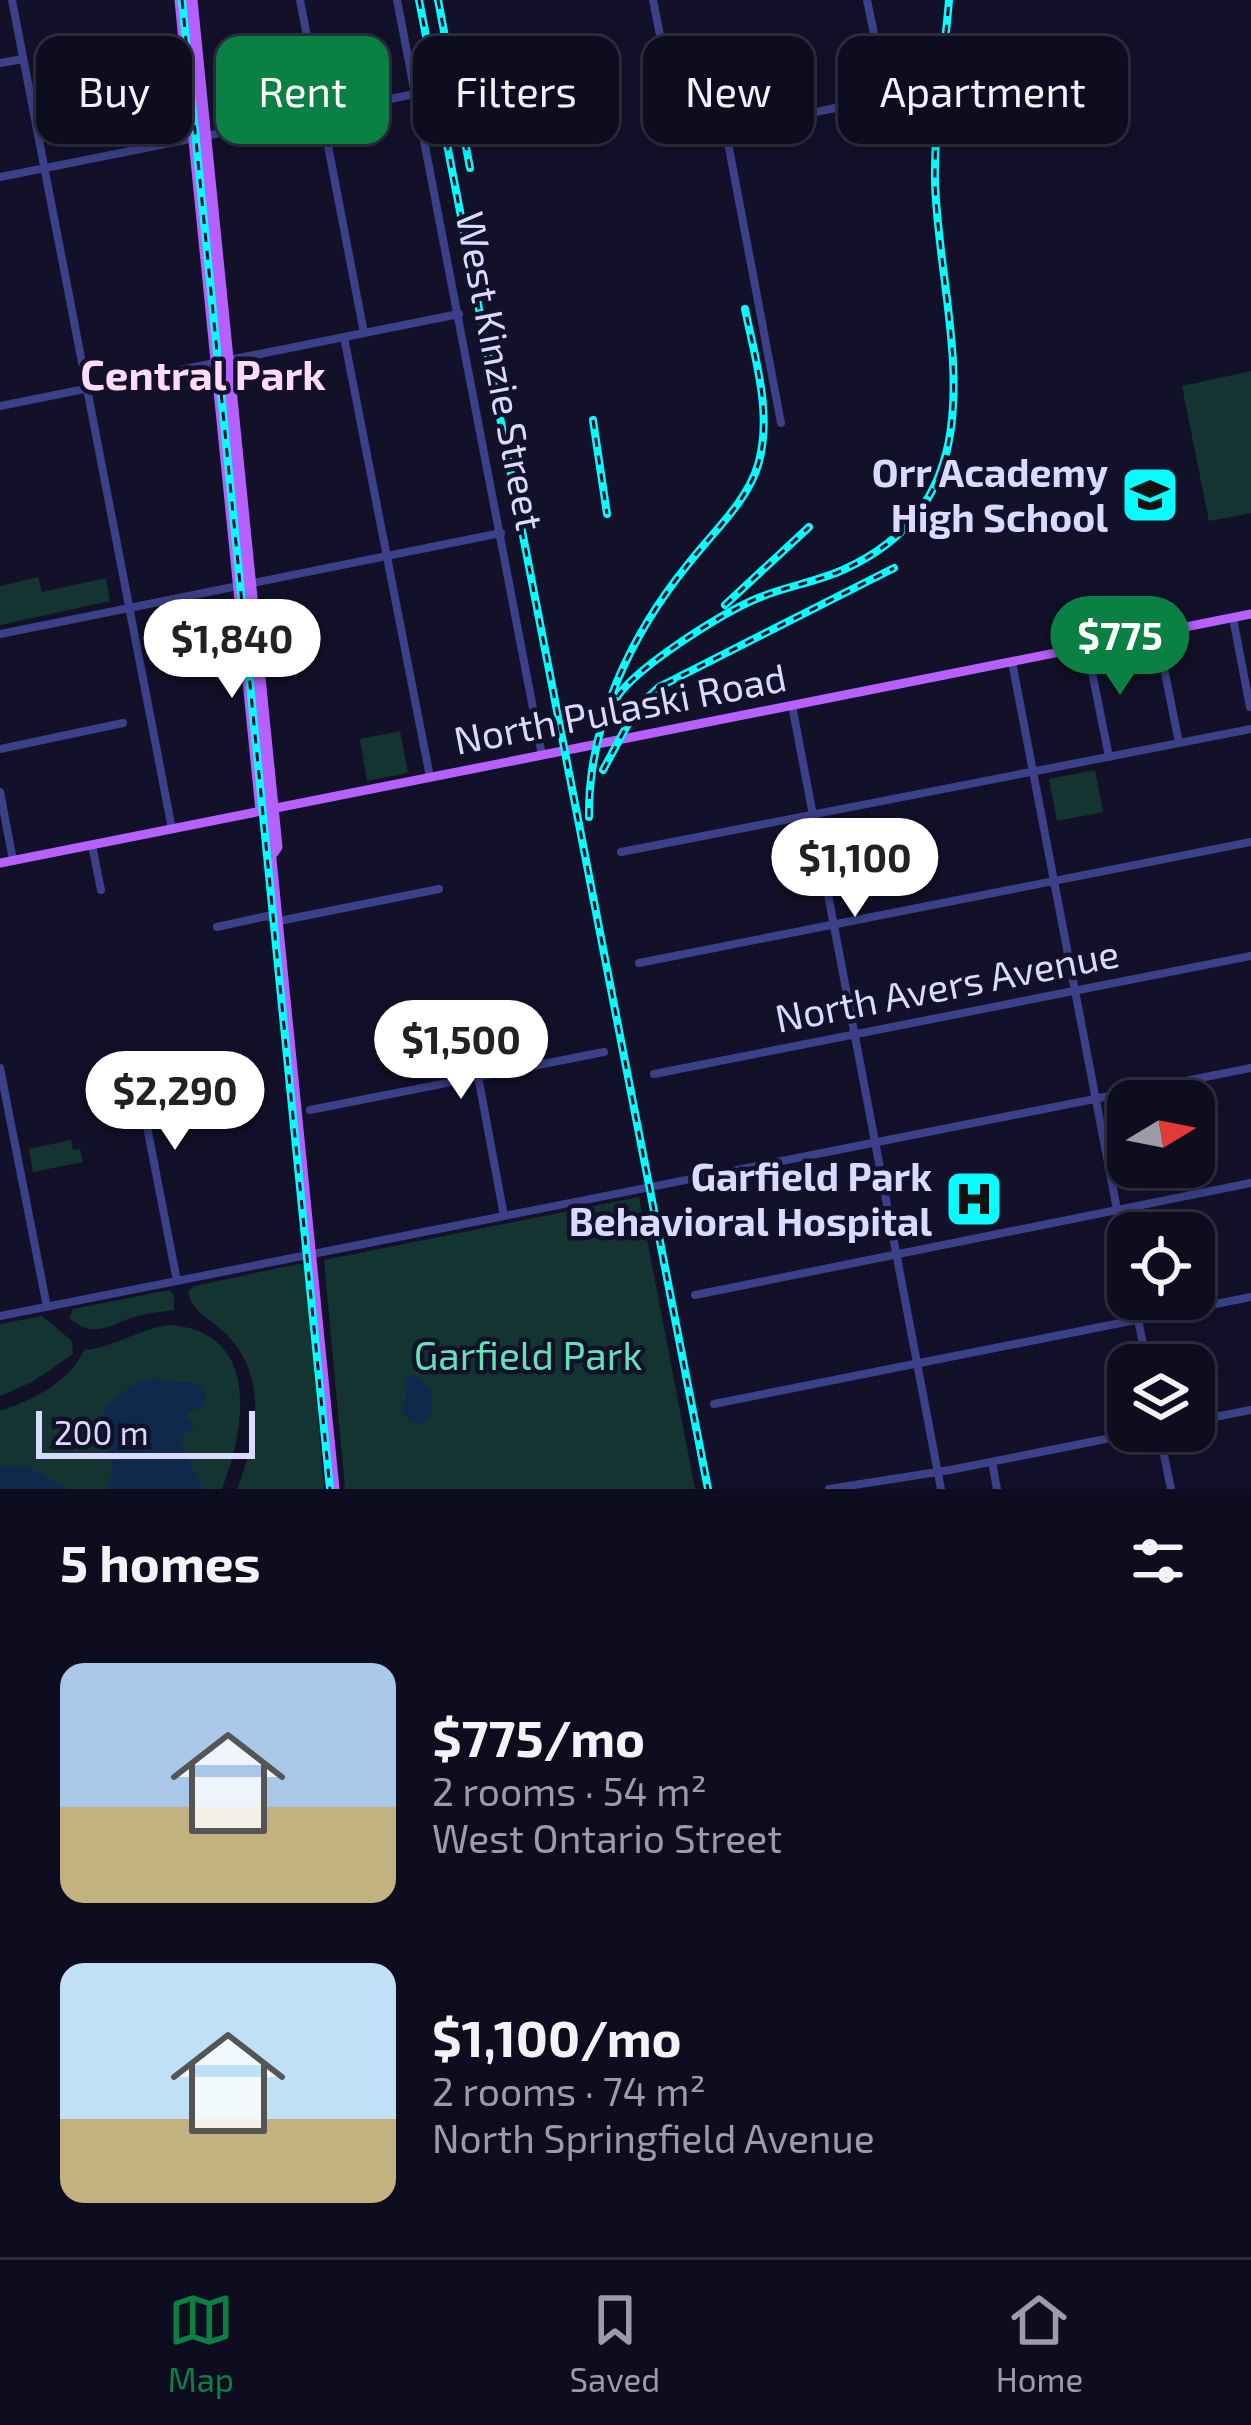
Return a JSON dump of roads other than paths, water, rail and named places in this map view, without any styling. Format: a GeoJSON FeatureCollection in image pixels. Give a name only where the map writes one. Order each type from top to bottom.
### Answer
{"type":"FeatureCollection","features":[{"type":"Feature","properties":{"kind":"main road"},"geometry":{"type":"LineString","coordinates":[[186,0],[310,1235],[322,1301],[317,1310]]}},
{"type":"Feature","properties":{"kind":"main road","name":"North Pulaski Road"},"geometry":{"type":"LineString","coordinates":[[0,863],[1251,614]]}},
{"type":"Feature","properties":{"kind":"main road"},"geometry":{"type":"LineString","coordinates":[[313,1254],[335,1489]]}},
{"type":"Feature","properties":{"kind":"street"},"geometry":{"type":"LineString","coordinates":[[12,0],[172,829]]}},
{"type":"Feature","properties":{"kind":"street"},"geometry":{"type":"LineString","coordinates":[[300,0],[307,36]]}},
{"type":"Feature","properties":{"kind":"street","name":"West Kinzie Street"},"geometry":{"type":"LineString","coordinates":[[397,0],[413,84]]}},
{"type":"Feature","properties":{"kind":"street"},"geometry":{"type":"LineString","coordinates":[[653,0],[660,36]]}},
{"type":"Feature","properties":{"kind":"street"},"geometry":{"type":"LineString","coordinates":[[814,113],[867,103],[879,95],[883,77],[867,0]]}},
{"type":"Feature","properties":{"kind":"street"},"geometry":{"type":"LineString","coordinates":[[0,63],[23,58]]}},
{"type":"Feature","properties":{"kind":"street"},"geometry":{"type":"LineString","coordinates":[[0,177],[216,135]]}},
{"type":"Feature","properties":{"kind":"street"},"geometry":{"type":"LineString","coordinates":[[328,144],[364,333]]}},
{"type":"Feature","properties":{"kind":"street","name":"West Kinzie Street"},"geometry":{"type":"LineString","coordinates":[[425,144],[542,754]]}},
{"type":"Feature","properties":{"kind":"street"},"geometry":{"type":"LineString","coordinates":[[727,144],[781,423]]}},
{"type":"Feature","properties":{"kind":"street"},"geometry":{"type":"LineString","coordinates":[[0,406],[459,314]]}},
{"type":"Feature","properties":{"kind":"street"},"geometry":{"type":"LineString","coordinates":[[344,337],[430,778]]}},
{"type":"Feature","properties":{"kind":"street"},"geometry":{"type":"LineString","coordinates":[[0,634],[501,533]]}},
{"type":"Feature","properties":{"kind":"street"},"geometry":{"type":"LineString","coordinates":[[1233,618],[1250,707]]}},
{"type":"Feature","properties":{"kind":"street"},"geometry":{"type":"LineString","coordinates":[[1157,633],[1179,743]]}},
{"type":"Feature","properties":{"kind":"street"},"geometry":{"type":"LineString","coordinates":[[1087,647],[1109,757]]}},
{"type":"Feature","properties":{"kind":"street"},"geometry":{"type":"LineString","coordinates":[[1012,662],[1117,1210]]}},
{"type":"Feature","properties":{"kind":"street"},"geometry":{"type":"LineString","coordinates":[[792,705],[941,1489]]}},
{"type":"Feature","properties":{"kind":"street"},"geometry":{"type":"LineString","coordinates":[[0,749],[123,723]]}},
{"type":"Feature","properties":{"kind":"street"},"geometry":{"type":"LineString","coordinates":[[621,852],[1251,729]]}},
{"type":"Feature","properties":{"kind":"street"},"geometry":{"type":"LineString","coordinates":[[0,792],[14,860]]}},
{"type":"Feature","properties":{"kind":"street"},"geometry":{"type":"LineString","coordinates":[[639,963],[1251,842]]}},
{"type":"Feature","properties":{"kind":"street"},"geometry":{"type":"LineString","coordinates":[[92,845],[101,890]]}},
{"type":"Feature","properties":{"kind":"street"},"geometry":{"type":"LineString","coordinates":[[218,926],[439,889]]}},
{"type":"Feature","properties":{"kind":"street","name":"North Avers Avenue"},"geometry":{"type":"LineString","coordinates":[[654,1074],[1251,956]]}},
{"type":"Feature","properties":{"kind":"street"},"geometry":{"type":"LineString","coordinates":[[299,1118],[310,1110],[604,1052]]}},
{"type":"Feature","properties":{"kind":"street"},"geometry":{"type":"LineString","coordinates":[[0,1068],[47,1307]]}},
{"type":"Feature","properties":{"kind":"street"},"geometry":{"type":"LineString","coordinates":[[0,1316],[1251,1068]]}},
{"type":"Feature","properties":{"kind":"street"},"geometry":{"type":"LineString","coordinates":[[137,1075],[178,1281]]}},
{"type":"Feature","properties":{"kind":"street"},"geometry":{"type":"LineString","coordinates":[[478,1076],[505,1216]]}},
{"type":"Feature","properties":{"kind":"street"},"geometry":{"type":"LineString","coordinates":[[298,1104],[310,1110]]}},
{"type":"Feature","properties":{"kind":"street"},"geometry":{"type":"LineString","coordinates":[[695,1294],[1251,1183]]}},
{"type":"Feature","properties":{"kind":"street"},"geometry":{"type":"LineString","coordinates":[[1215,1304],[1251,1297]]}},
{"type":"Feature","properties":{"kind":"street"},"geometry":{"type":"LineString","coordinates":[[714,1404],[1138,1320],[1143,1344]]}},
{"type":"Feature","properties":{"kind":"street"},"geometry":{"type":"LineString","coordinates":[[1215,1417],[1251,1410]]}},
{"type":"Feature","properties":{"kind":"street"},"geometry":{"type":"LineString","coordinates":[[829,1489],[1107,1439]]}},
{"type":"Feature","properties":{"kind":"street"},"geometry":{"type":"LineString","coordinates":[[1163,1452],[1171,1489]]}},
{"type":"Feature","properties":{"kind":"street"},"geometry":{"type":"LineString","coordinates":[[992,1462],[998,1489]]}},
{"type":"Feature","properties":{"kind":"water"},"geometry":{"type":"Polygon","coordinates":[[[403,1374],[419,1377],[432,1392],[432,1412],[423,1424],[409,1420],[402,1410],[403,1374]]]}},
{"type":"Feature","properties":{"kind":"water"},"geometry":{"type":"Polygon","coordinates":[[[152,1379],[201,1384],[206,1390],[204,1406],[187,1413],[195,1427],[180,1444],[203,1489],[105,1489],[113,1467],[98,1432],[100,1421],[124,1391],[152,1379]]]}},
{"type":"Feature","properties":{"kind":"water"},"geometry":{"type":"Polygon","coordinates":[[[0,1466],[30,1468],[69,1489],[0,1489],[0,1466]]]}},
{"type":"Feature","properties":{"kind":"railway"},"geometry":{"type":"LineString","coordinates":[[182,0],[330,1489]]}},
{"type":"Feature","properties":{"kind":"railway"},"geometry":{"type":"LineString","coordinates":[[419,0],[708,1489]]}},
{"type":"Feature","properties":{"kind":"railway"},"geometry":{"type":"LineString","coordinates":[[438,0],[470,168]]}},
{"type":"Feature","properties":{"kind":"railway"},"geometry":{"type":"LineString","coordinates":[[617,697],[661,656],[724,615],[758,598],[845,569],[896,536],[929,496],[947,450],[953,400],[935,183],[949,0]]}},
{"type":"Feature","properties":{"kind":"railway"},"geometry":{"type":"LineString","coordinates":[[589,817],[596,748],[632,650],[668,590],[737,504],[758,465],[763,407],[745,309]]}},
{"type":"Feature","properties":{"kind":"railway"},"geometry":{"type":"LineString","coordinates":[[593,420],[607,514]]}},
{"type":"Feature","properties":{"kind":"railway"},"geometry":{"type":"LineString","coordinates":[[725,605],[809,527]]}},
{"type":"Feature","properties":{"kind":"railway"},"geometry":{"type":"LineString","coordinates":[[603,770],[636,709],[659,687],[894,568]]}},
{"type":"Feature","properties":{"kind":"place","name":"Orr Academy High School"},"geometry":{"type":"Point","coordinates":[1150,495]}},
{"type":"Feature","properties":{"kind":"place","name":"Garfield Park Behavioral Hospital"},"geometry":{"type":"Point","coordinates":[974,1199]}},
{"type":"Feature","properties":{"kind":"district","name":"Central Park"},"geometry":{"type":"Point","coordinates":[203,375]}},
{"type":"Feature","properties":{"kind":"park label","name":"Garfield Park"},"geometry":{"type":"Point","coordinates":[528,1356]}}]}
